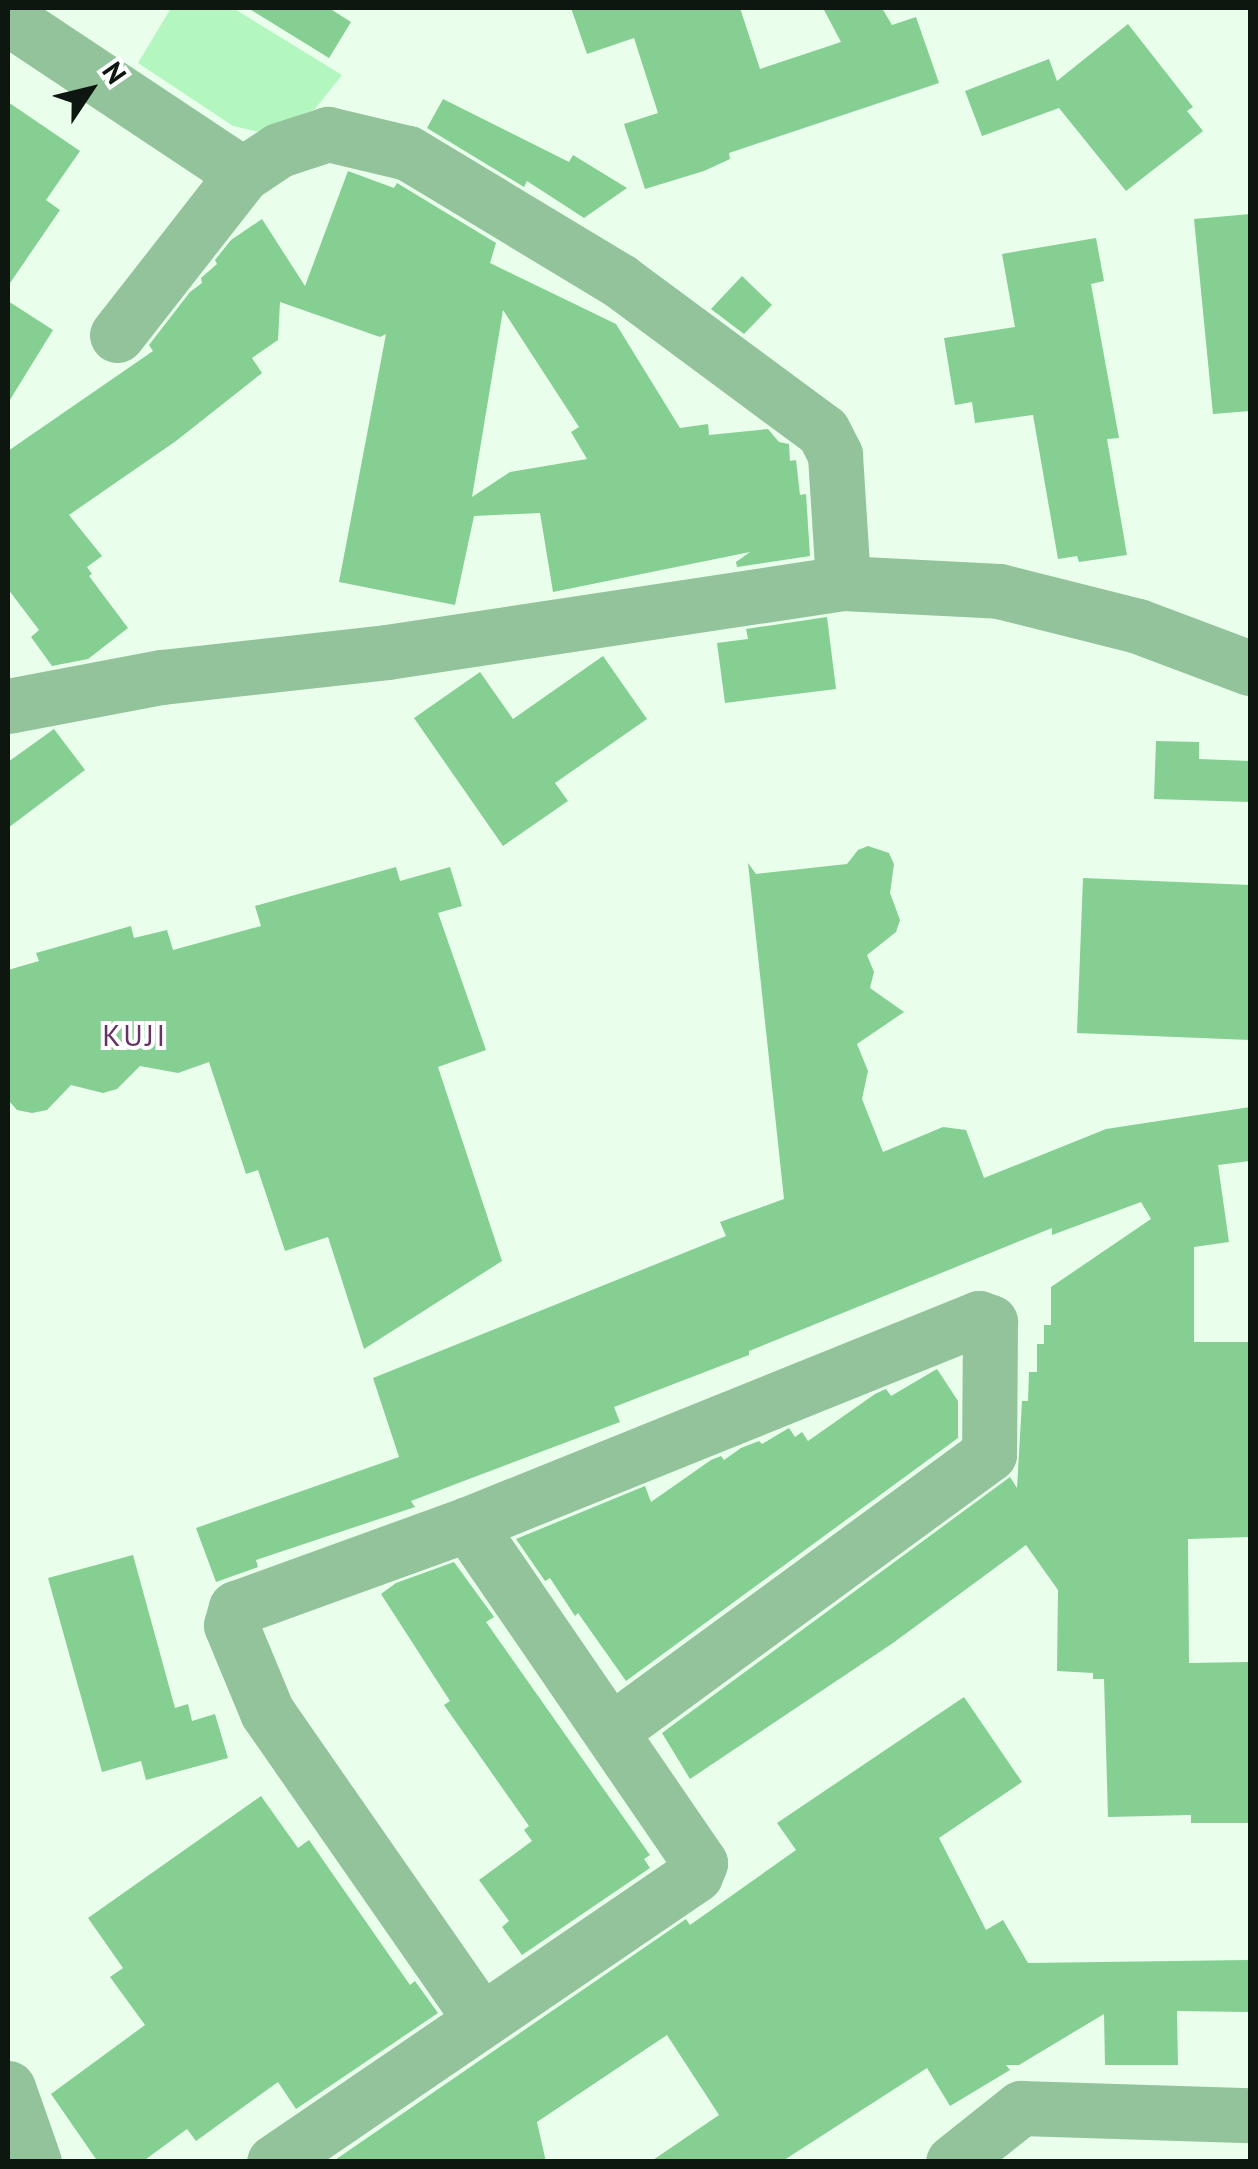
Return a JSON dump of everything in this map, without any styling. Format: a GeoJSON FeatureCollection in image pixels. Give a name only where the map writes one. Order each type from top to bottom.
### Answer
{"type":"FeatureCollection","features":[{"type":"Feature","properties":{"kind":"street"},"geometry":{"type":"LineString","coordinates":[[8,18],[243,174]]}},
{"type":"Feature","properties":{"kind":"street"},"geometry":{"type":"LineString","coordinates":[[116,335],[243,174],[280,150],[328,134],[408,153],[620,281],[823,431],[835,454],[844,583]]}},
{"type":"Feature","properties":{"kind":"street"},"geometry":{"type":"LineString","coordinates":[[8,706],[162,678],[386,652],[844,583],[999,590],[1138,626],[1250,668]]}},
{"type":"Feature","properties":{"kind":"street"},"geometry":{"type":"LineString","coordinates":[[481,2020],[267,1712],[231,1625],[236,1608],[468,1524],[979,1318],[990,1322],[990,1454],[611,1731]]}},
{"type":"Feature","properties":{"kind":"street"},"geometry":{"type":"LineString","coordinates":[[274,2162],[696,1875],[700,1864],[468,1524]]}},
{"type":"Feature","properties":{"kind":"street"},"geometry":{"type":"LineString","coordinates":[[8,2088],[34,2162]]}},
{"type":"Feature","properties":{"kind":"street"},"geometry":{"type":"LineString","coordinates":[[953,2162],[1021,2108],[1250,2115]]}},
{"type":"Feature","properties":{"kind":"green space"},"geometry":{"type":"Polygon","coordinates":[[[171,8],[233,8],[342,75],[315,109],[293,120],[259,132],[233,126],[138,63],[171,8]]]}},
{"type":"Feature","properties":{"kind":"building"},"geometry":{"type":"Polygon","coordinates":[[[248,8],[329,8],[351,22],[329,58],[248,8]]]}},
{"type":"Feature","properties":{"kind":"building"},"geometry":{"type":"Polygon","coordinates":[[[571,8],[740,8],[760,69],[841,42],[823,8],[882,8],[892,25],[916,17],[939,83],[729,153],[730,159],[704,171],[645,189],[624,124],[658,113],[634,38],[587,54],[571,8]]]}},
{"type":"Feature","properties":{"kind":"building"},"geometry":{"type":"Polygon","coordinates":[[[1128,24],[1193,107],[1187,111],[1203,131],[1126,191],[1059,108],[982,136],[965,91],[1049,59],[1057,81],[1128,24]]]}},
{"type":"Feature","properties":{"kind":"building"},"geometry":{"type":"Polygon","coordinates":[[[443,99],[569,162],[573,155],[627,188],[584,218],[527,181],[524,187],[427,128],[443,99]]]}},
{"type":"Feature","properties":{"kind":"building"},"geometry":{"type":"Polygon","coordinates":[[[8,102],[80,151],[46,200],[60,210],[8,286],[8,102]]]}},
{"type":"Feature","properties":{"kind":"building"},"geometry":{"type":"Polygon","coordinates":[[[348,171],[394,188],[397,183],[496,243],[490,263],[616,324],[680,428],[708,424],[709,435],[768,429],[779,442],[789,444],[790,461],[796,460],[800,495],[806,494],[810,556],[737,567],[736,562],[750,552],[553,592],[540,513],[474,516],[455,605],[339,582],[386,334],[380,337],[280,302],[278,340],[252,358],[262,373],[176,441],[69,515],[102,556],[87,567],[92,574],[89,576],[128,628],[88,659],[52,666],[31,637],[39,630],[8,589],[8,451],[153,351],[149,345],[190,292],[202,283],[201,278],[217,264],[215,260],[231,240],[262,219],[305,286],[348,171]],[[503,310],[472,497],[510,472],[587,459],[571,432],[579,427],[503,310]]]}},
{"type":"Feature","properties":{"kind":"building"},"geometry":{"type":"Polygon","coordinates":[[[1250,214],[1250,411],[1213,414],[1194,219],[1250,214]]]}},
{"type":"Feature","properties":{"kind":"building"},"geometry":{"type":"Polygon","coordinates":[[[1096,238],[1104,281],[1091,284],[1119,438],[1107,439],[1127,555],[1079,562],[1077,556],[1058,559],[1033,415],[975,423],[972,402],[955,405],[944,338],[1015,327],[1002,254],[1096,238]]]}},
{"type":"Feature","properties":{"kind":"building"},"geometry":{"type":"Polygon","coordinates":[[[742,276],[772,305],[744,334],[711,309],[742,276]]]}},
{"type":"Feature","properties":{"kind":"building"},"geometry":{"type":"Polygon","coordinates":[[[8,301],[53,330],[8,403],[8,301]]]}},
{"type":"Feature","properties":{"kind":"building"},"geometry":{"type":"Polygon","coordinates":[[[827,617],[836,689],[725,703],[717,643],[748,639],[746,629],[827,617]]]}},
{"type":"Feature","properties":{"kind":"building"},"geometry":{"type":"Polygon","coordinates":[[[603,656],[647,719],[555,783],[568,801],[503,846],[414,718],[480,672],[513,719],[603,656]]]}},
{"type":"Feature","properties":{"kind":"building"},"geometry":{"type":"Polygon","coordinates":[[[54,729],[85,770],[8,828],[8,762],[54,729]]]}},
{"type":"Feature","properties":{"kind":"building"},"geometry":{"type":"Polygon","coordinates":[[[1156,741],[1199,742],[1199,759],[1250,761],[1250,802],[1154,799],[1156,741]]]}},
{"type":"Feature","properties":{"kind":"building"},"geometry":{"type":"Polygon","coordinates":[[[868,846],[889,853],[894,864],[890,893],[900,920],[896,932],[867,955],[874,972],[870,988],[904,1012],[857,1044],[868,1071],[862,1099],[883,1152],[943,1127],[966,1130],[984,1178],[1106,1129],[1250,1107],[1250,1161],[1218,1165],[1229,1242],[1194,1247],[1194,1342],[1250,1342],[1250,1537],[1188,1539],[1189,1663],[1248,1662],[1250,1823],[1191,1823],[1191,1815],[1108,1817],[1104,1679],[1093,1679],[1093,1673],[1057,1671],[1058,1590],[1026,1545],[893,1643],[690,1779],[662,1733],[1010,1477],[1017,1488],[1022,1401],[1028,1401],[1029,1372],[1037,1372],[1037,1344],[1044,1344],[1044,1325],[1051,1325],[1051,1287],[1151,1219],[1141,1202],[1052,1235],[1052,1228],[749,1351],[749,1355],[614,1407],[620,1422],[411,1501],[415,1507],[256,1560],[258,1567],[216,1582],[196,1528],[399,1457],[373,1378],[726,1236],[720,1222],[784,1199],[748,863],[756,874],[847,864],[858,850],[868,846]]]}},
{"type":"Feature","properties":{"kind":"building"},"geometry":{"type":"Polygon","coordinates":[[[396,867],[400,881],[450,867],[462,906],[438,913],[486,1050],[438,1067],[502,1261],[364,1349],[328,1237],[285,1251],[258,1170],[246,1174],[209,1062],[178,1073],[140,1066],[117,1089],[103,1093],[71,1085],[47,1110],[17,1110],[8,1100],[8,970],[39,961],[36,953],[131,926],[134,938],[167,930],[173,950],[261,926],[255,906],[396,867]]]}},
{"type":"Feature","properties":{"kind":"building"},"geometry":{"type":"Polygon","coordinates":[[[1083,878],[1250,885],[1250,1040],[1077,1033],[1083,878]]]}},
{"type":"Feature","properties":{"kind":"building"},"geometry":{"type":"Polygon","coordinates":[[[937,1369],[958,1401],[958,1438],[626,1681],[578,1613],[575,1616],[550,1578],[545,1581],[516,1539],[645,1486],[651,1502],[711,1460],[721,1456],[724,1460],[741,1448],[759,1441],[762,1444],[789,1428],[795,1437],[802,1432],[808,1441],[875,1394],[886,1389],[891,1396],[937,1369]]]}},
{"type":"Feature","properties":{"kind":"building"},"geometry":{"type":"Polygon","coordinates":[[[133,1555],[175,1708],[188,1704],[192,1721],[215,1714],[228,1758],[146,1780],[141,1761],[102,1772],[48,1578],[133,1555]]]}},
{"type":"Feature","properties":{"kind":"building"},"geometry":{"type":"Polygon","coordinates":[[[454,1562],[494,1617],[486,1622],[650,1855],[644,1859],[650,1868],[522,1955],[502,1927],[509,1921],[479,1880],[532,1841],[524,1830],[529,1826],[444,1705],[450,1701],[381,1594],[396,1583],[454,1562]]]}},
{"type":"Feature","properties":{"kind":"building"},"geometry":{"type":"Polygon","coordinates":[[[964,1697],[1022,1782],[939,1838],[986,1930],[1003,1920],[1028,1963],[1248,1960],[1248,2012],[1177,2011],[1178,2065],[1105,2065],[1104,2014],[1019,2065],[1006,2065],[1010,2070],[950,2106],[927,2068],[781,2162],[650,2162],[719,2115],[667,2035],[537,2122],[546,2162],[332,2162],[686,1919],[690,1925],[796,1850],[777,1823],[964,1697]]]}},
{"type":"Feature","properties":{"kind":"building"},"geometry":{"type":"Polygon","coordinates":[[[261,1796],[298,1848],[309,1840],[410,1985],[415,1981],[438,2013],[296,2109],[278,2082],[196,2141],[187,2129],[142,2162],[98,2162],[51,2094],[145,2025],[110,1977],[123,1968],[88,1918],[261,1796]]]}},
{"type":"Feature","properties":{"kind":"district","name":"KUJI"},"geometry":{"type":"Point","coordinates":[135,1035]}}]}
